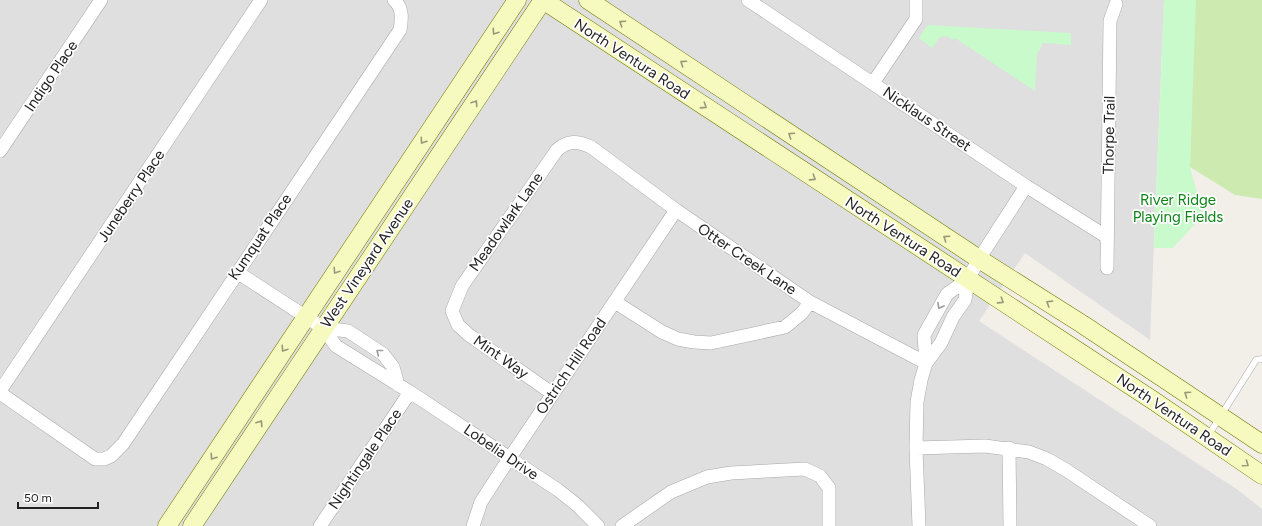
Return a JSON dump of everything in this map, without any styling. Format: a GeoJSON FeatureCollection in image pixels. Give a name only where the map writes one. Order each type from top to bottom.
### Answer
{"type":"FeatureCollection","features":[{"type":"Feature","properties":{"kind":"main road","name":"West Vineyard Avenue"},"geometry":{"type":"LineString","coordinates":[[167,526],[517,0]]}},
{"type":"Feature","properties":{"kind":"main road","name":"West Vineyard Avenue"},"geometry":{"type":"LineString","coordinates":[[192,526],[543,0]]}},
{"type":"Feature","properties":{"kind":"main road","name":"North Ventura Road"},"geometry":{"type":"LineString","coordinates":[[543,0],[1207,437],[1262,475]]}},
{"type":"Feature","properties":{"kind":"main road","name":"North Ventura Road"},"geometry":{"type":"LineString","coordinates":[[588,0],[1262,444]]}},
{"type":"Feature","properties":{"kind":"street","name":"Juneberry Place"},"geometry":{"type":"LineString","coordinates":[[0,392],[261,0]]}},
{"type":"Feature","properties":{"kind":"street","name":"Kumquat Place"},"geometry":{"type":"LineString","coordinates":[[0,392],[94,459],[104,459],[116,452],[144,414],[237,272],[400,30],[402,13],[394,0]]}},
{"type":"Feature","properties":{"kind":"street","name":"Nicklaus Street"},"geometry":{"type":"LineString","coordinates":[[748,0],[1026,186],[1107,237]]}},
{"type":"Feature","properties":{"kind":"street"},"geometry":{"type":"LineString","coordinates":[[873,83],[916,19],[916,0]]}},
{"type":"Feature","properties":{"kind":"street","name":"Indigo Place"},"geometry":{"type":"LineString","coordinates":[[0,151],[99,1]]}},
{"type":"Feature","properties":{"kind":"street","name":"Thorpe Trail"},"geometry":{"type":"LineString","coordinates":[[1107,268],[1110,21],[1116,4]]}},
{"type":"Feature","properties":{"kind":"street","name":"Otter Creek Lane"},"geometry":{"type":"LineString","coordinates":[[576,142],[591,147],[676,210],[810,302],[926,363]]}},
{"type":"Feature","properties":{"kind":"street","name":"Meadowlark Lane"},"geometry":{"type":"LineString","coordinates":[[453,316],[452,311],[462,286],[557,150],[562,145],[576,142]]}},
{"type":"Feature","properties":{"kind":"street"},"geometry":{"type":"LineString","coordinates":[[919,526],[916,448],[917,402],[920,380],[926,363],[941,343],[953,317],[965,300],[968,280],[979,259],[1026,186]]}},
{"type":"Feature","properties":{"kind":"street","name":"Ostrich Hill Road"},"geometry":{"type":"LineString","coordinates":[[473,526],[481,502],[676,210]]}},
{"type":"Feature","properties":{"kind":"street","name":"Lobelia Drive"},"geometry":{"type":"LineString","coordinates":[[237,272],[323,328],[336,346],[511,457],[578,504],[598,526]]}},
{"type":"Feature","properties":{"kind":"street"},"geometry":{"type":"LineString","coordinates":[[926,363],[924,335],[947,294],[968,280]]}},
{"type":"Feature","properties":{"kind":"street"},"geometry":{"type":"LineString","coordinates":[[615,302],[662,332],[678,339],[711,343],[784,327],[795,320],[810,302]]}},
{"type":"Feature","properties":{"kind":"street","name":"Mint Way"},"geometry":{"type":"LineString","coordinates":[[453,316],[458,325],[469,335],[553,394]]}},
{"type":"Feature","properties":{"kind":"street","name":"Lobelia Drive"},"geometry":{"type":"LineString","coordinates":[[323,328],[348,331],[383,354],[393,367],[398,385]]}},
{"type":"Feature","properties":{"kind":"street","name":"Nightingale Place"},"geometry":{"type":"LineString","coordinates":[[320,526],[410,392]]}},
{"type":"Feature","properties":{"kind":"street"},"geometry":{"type":"LineString","coordinates":[[916,448],[985,446],[1009,448],[1029,452],[1060,466],[1150,526]]}},
{"type":"Feature","properties":{"kind":"street"},"geometry":{"type":"LineString","coordinates":[[1009,448],[1010,526]]}},
{"type":"Feature","properties":{"kind":"street"},"geometry":{"type":"LineString","coordinates":[[622,526],[671,492],[707,477],[731,473],[805,469],[820,476],[829,488],[830,526]]}},
{"type":"Feature","properties":{"kind":"lane"},"geometry":{"type":"LineString","coordinates":[[1207,437],[1256,360],[1262,359]]}},
{"type":"Feature","properties":{"kind":"shaded area"},"geometry":{"type":"Polygon","coordinates":[[[0,0],[1164,0],[1150,340],[1025,253],[979,321],[1238,490],[1262,509],[1262,526],[0,526],[0,0]]]}},
{"type":"Feature","properties":{"kind":"green space","name":"River Ridge Playing Fields"},"geometry":{"type":"Polygon","coordinates":[[[1164,0],[1196,0],[1190,167],[1203,215],[1173,248],[1154,248],[1164,0]]]}},
{"type":"Feature","properties":{"kind":"green space"},"geometry":{"type":"Polygon","coordinates":[[[1193,0],[1262,0],[1262,199],[1235,195],[1190,167],[1193,0]]]}},
{"type":"Feature","properties":{"kind":"green space"},"geometry":{"type":"Polygon","coordinates":[[[928,25],[1071,33],[1071,45],[1043,43],[1037,54],[1035,91],[955,38],[953,40],[946,36],[940,37],[932,48],[919,38],[928,25]]]}}]}
